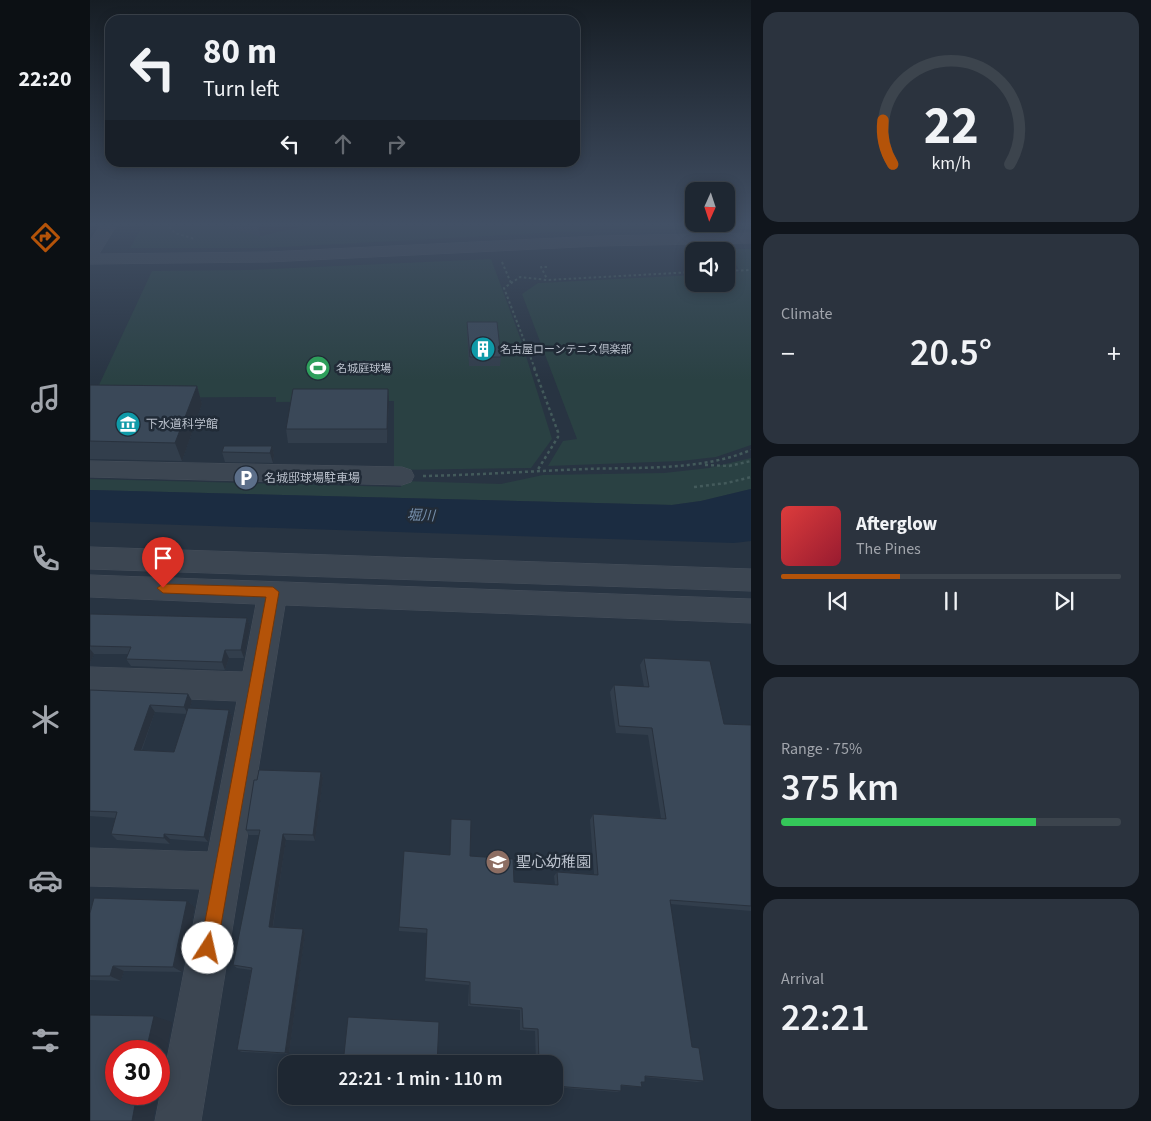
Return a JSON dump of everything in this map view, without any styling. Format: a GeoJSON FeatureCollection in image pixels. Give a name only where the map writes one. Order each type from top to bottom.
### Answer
{"type":"FeatureCollection","features":[{"type":"Feature","properties":{"kind":"street"},"geometry":{"type":"LineString","coordinates":[[90,469],[402,476]]}},
{"type":"Feature","properties":{"kind":"street"},"geometry":{"type":"LineString","coordinates":[[90,558],[751,580]]}},
{"type":"Feature","properties":{"kind":"street"},"geometry":{"type":"LineString","coordinates":[[90,586],[751,611]]}},
{"type":"Feature","properties":{"kind":"street"},"geometry":{"type":"LineString","coordinates":[[178,1121],[273,592]]}},
{"type":"Feature","properties":{"kind":"street"},"geometry":{"type":"LineString","coordinates":[[90,681],[256,687]]}},
{"type":"Feature","properties":{"kind":"street"},"geometry":{"type":"LineString","coordinates":[[90,867],[222,871]]}},
{"type":"Feature","properties":{"kind":"path"},"geometry":{"type":"LineString","coordinates":[[508,275],[511,283]]}},
{"type":"Feature","properties":{"kind":"path"},"geometry":{"type":"LineString","coordinates":[[545,275],[547,280]]}},
{"type":"Feature","properties":{"kind":"path"},"geometry":{"type":"LineString","coordinates":[[536,471],[556,440],[558,432],[504,288],[520,277],[547,280],[633,275]]}},
{"type":"Feature","properties":{"kind":"path"},"geometry":{"type":"LineString","coordinates":[[402,476],[500,475],[536,471],[637,466],[653,468],[728,459],[751,450]]}},
{"type":"Feature","properties":{"kind":"path"},"geometry":{"type":"LineString","coordinates":[[697,464],[729,466],[751,461]]}},
{"type":"Feature","properties":{"kind":"path"},"geometry":{"type":"LineString","coordinates":[[694,487],[727,483],[751,477]]}},
{"type":"Feature","properties":{"kind":"green space","name":"名城庭球場"},"geometry":{"type":"Polygon","coordinates":[[[150,275],[497,275],[521,340],[552,439],[531,468],[394,470],[394,401],[276,402],[276,397],[93,398],[150,275]]]}},
{"type":"Feature","properties":{"kind":"green space"},"geometry":{"type":"Polygon","coordinates":[[[685,275],[685,292],[735,292],[735,275],[751,275],[751,445],[716,457],[681,461],[548,466],[563,441],[577,439],[522,294],[538,283],[685,275]]]}},
{"type":"Feature","properties":{"kind":"green space"},"geometry":{"type":"Polygon","coordinates":[[[751,458],[751,489],[701,501],[672,505],[90,490],[90,479],[401,487],[402,481],[501,484],[543,475],[664,473],[709,468],[751,458]]]}},
{"type":"Feature","properties":{"kind":"water","name":"堀川"},"geometry":{"type":"Polygon","coordinates":[[[751,489],[751,541],[734,543],[90,522],[90,490],[672,505],[701,501],[751,489]]]}},
{"type":"Feature","properties":{"kind":"building","name":"名古屋ローンテニス倶楽部"},"geometry":{"type":"Polygon","coordinates":[[[467,322],[497,322],[501,357],[470,357],[467,322]]]}},
{"type":"Feature","properties":{"kind":"building"},"geometry":{"type":"Polygon","coordinates":[[[90,385],[197,386],[175,443],[90,441],[90,385]]]}},
{"type":"Feature","properties":{"kind":"building"},"geometry":{"type":"Polygon","coordinates":[[[293,389],[388,389],[387,429],[286,429],[293,389]]]}},
{"type":"Feature","properties":{"kind":"building"},"geometry":{"type":"Polygon","coordinates":[[[224,446],[272,446],[270,453],[222,452],[224,446]]]}},
{"type":"Feature","properties":{"kind":"building"},"geometry":{"type":"Polygon","coordinates":[[[90,614],[247,618],[241,650],[225,650],[222,662],[126,659],[131,647],[90,646],[90,614]]]}},
{"type":"Feature","properties":{"kind":"building"},"geometry":{"type":"Polygon","coordinates":[[[644,658],[710,661],[724,724],[751,725],[751,906],[670,900],[692,1047],[699,1048],[704,1081],[645,1076],[645,1082],[641,1082],[642,1087],[621,1085],[621,1091],[563,1087],[563,1055],[539,1055],[538,1029],[523,1028],[522,1008],[470,1004],[470,982],[425,978],[427,929],[399,927],[404,851],[450,855],[451,819],[471,820],[470,856],[513,859],[514,882],[558,885],[557,872],[598,875],[593,814],[666,819],[652,728],[619,726],[614,685],[649,687],[644,658]]]}},
{"type":"Feature","properties":{"kind":"building"},"geometry":{"type":"Polygon","coordinates":[[[90,690],[188,694],[184,707],[150,705],[134,750],[174,752],[188,708],[229,710],[204,837],[164,834],[164,838],[111,834],[117,812],[90,811],[90,690]]]}},
{"type":"Feature","properties":{"kind":"building"},"geometry":{"type":"Polygon","coordinates":[[[259,770],[321,772],[313,835],[283,834],[269,927],[303,929],[285,1053],[237,1050],[252,968],[233,965],[260,830],[246,830],[254,780],[257,780],[259,770]]]}},
{"type":"Feature","properties":{"kind":"building"},"geometry":{"type":"Polygon","coordinates":[[[94,898],[187,901],[173,967],[113,966],[110,976],[90,976],[90,913],[94,898]]]}},
{"type":"Feature","properties":{"kind":"building"},"geometry":{"type":"Polygon","coordinates":[[[90,1015],[154,1016],[149,1040],[105,1040],[105,1105],[135,1105],[132,1121],[90,1121],[90,1015]]]}},
{"type":"Feature","properties":{"kind":"building"},"geometry":{"type":"Polygon","coordinates":[[[348,1017],[439,1022],[437,1055],[344,1055],[348,1017]]]}},
{"type":"Feature","properties":{"kind":"place","name":"名古屋ローンテニス倶楽部"},"geometry":{"type":"Point","coordinates":[483,349]}},
{"type":"Feature","properties":{"kind":"place","name":"名城庭球場"},"geometry":{"type":"Point","coordinates":[318,368]}},
{"type":"Feature","properties":{"kind":"place","name":"下水道科学館"},"geometry":{"type":"Point","coordinates":[128,424]}},
{"type":"Feature","properties":{"kind":"place","name":"名城邸球場駐車場"},"geometry":{"type":"Point","coordinates":[246,478]}},
{"type":"Feature","properties":{"kind":"place","name":"聖心幼稚園"},"geometry":{"type":"Point","coordinates":[498,862]}},
{"type":"Feature","properties":{"kind":"route"},"geometry":{"type":"LineString","coordinates":[[163,588],[273,592],[208,948]]}}]}
